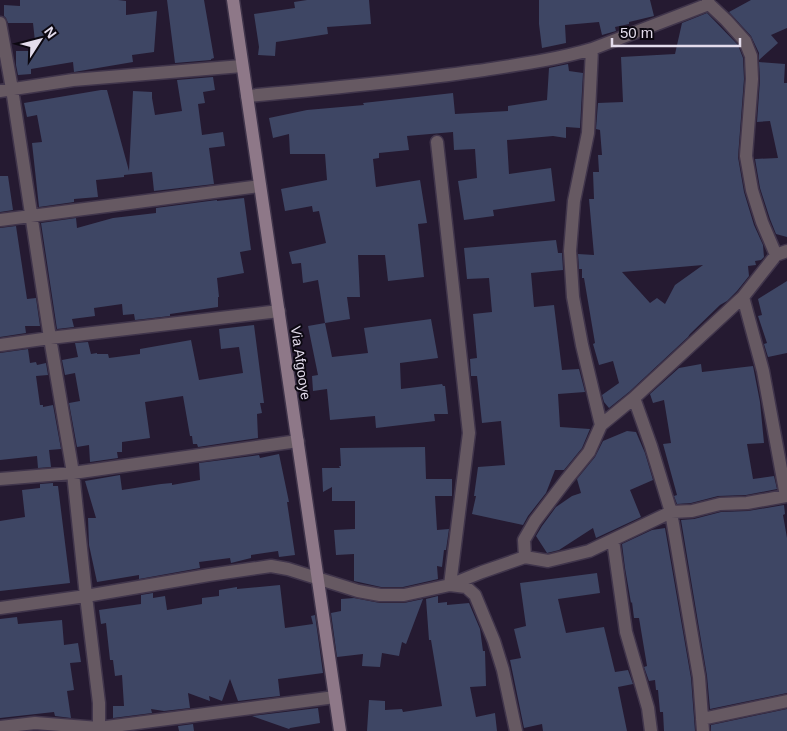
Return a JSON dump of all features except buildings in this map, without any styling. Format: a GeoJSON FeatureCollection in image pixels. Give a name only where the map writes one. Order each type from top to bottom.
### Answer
{"type":"FeatureCollection","features":[{"type":"Feature","properties":{"kind":"main road","name":"Via Afgooye"},"geometry":{"type":"LineString","coordinates":[[233,0],[340,731]]}},
{"type":"Feature","properties":{"kind":"street"},"geometry":{"type":"LineString","coordinates":[[247,96],[458,74],[545,61],[592,49],[708,2],[744,42],[751,56],[752,79],[746,156],[752,190],[762,222],[782,253],[743,297],[634,398],[601,425],[588,452],[535,521],[524,540],[525,557]]}},
{"type":"Feature","properties":{"kind":"street"},"geometry":{"type":"LineString","coordinates":[[0,23],[6,90],[31,216],[73,473],[99,703],[98,728]]}},
{"type":"Feature","properties":{"kind":"street"},"geometry":{"type":"LineString","coordinates":[[592,49],[588,133],[574,201],[570,252],[573,297],[601,425]]}},
{"type":"Feature","properties":{"kind":"street"},"geometry":{"type":"LineString","coordinates":[[6,90],[74,80],[242,66]]}},
{"type":"Feature","properties":{"kind":"street"},"geometry":{"type":"LineString","coordinates":[[437,142],[469,433],[450,585]]}},
{"type":"Feature","properties":{"kind":"street"},"geometry":{"type":"LineString","coordinates":[[0,220],[260,186]]}},
{"type":"Feature","properties":{"kind":"street"},"geometry":{"type":"LineString","coordinates":[[0,608],[271,566],[288,569],[358,592],[380,595],[404,595],[450,585],[525,557],[548,561],[589,551],[671,512],[692,511],[720,504],[748,503],[787,497],[763,371],[743,297]]}},
{"type":"Feature","properties":{"kind":"street"},"geometry":{"type":"LineString","coordinates":[[0,345],[278,311]]}},
{"type":"Feature","properties":{"kind":"street"},"geometry":{"type":"LineString","coordinates":[[634,398],[671,512],[699,677],[702,725],[787,701]]}},
{"type":"Feature","properties":{"kind":"street"},"geometry":{"type":"LineString","coordinates":[[0,479],[73,473],[298,441]]}},
{"type":"Feature","properties":{"kind":"street"},"geometry":{"type":"LineString","coordinates":[[613,540],[626,632],[648,708],[651,731]]}},
{"type":"Feature","properties":{"kind":"street"},"geometry":{"type":"LineString","coordinates":[[450,585],[466,587],[475,594],[494,641],[503,670],[516,731]]}},
{"type":"Feature","properties":{"kind":"street"},"geometry":{"type":"LineString","coordinates":[[0,727],[98,728],[335,697]]}}]}
